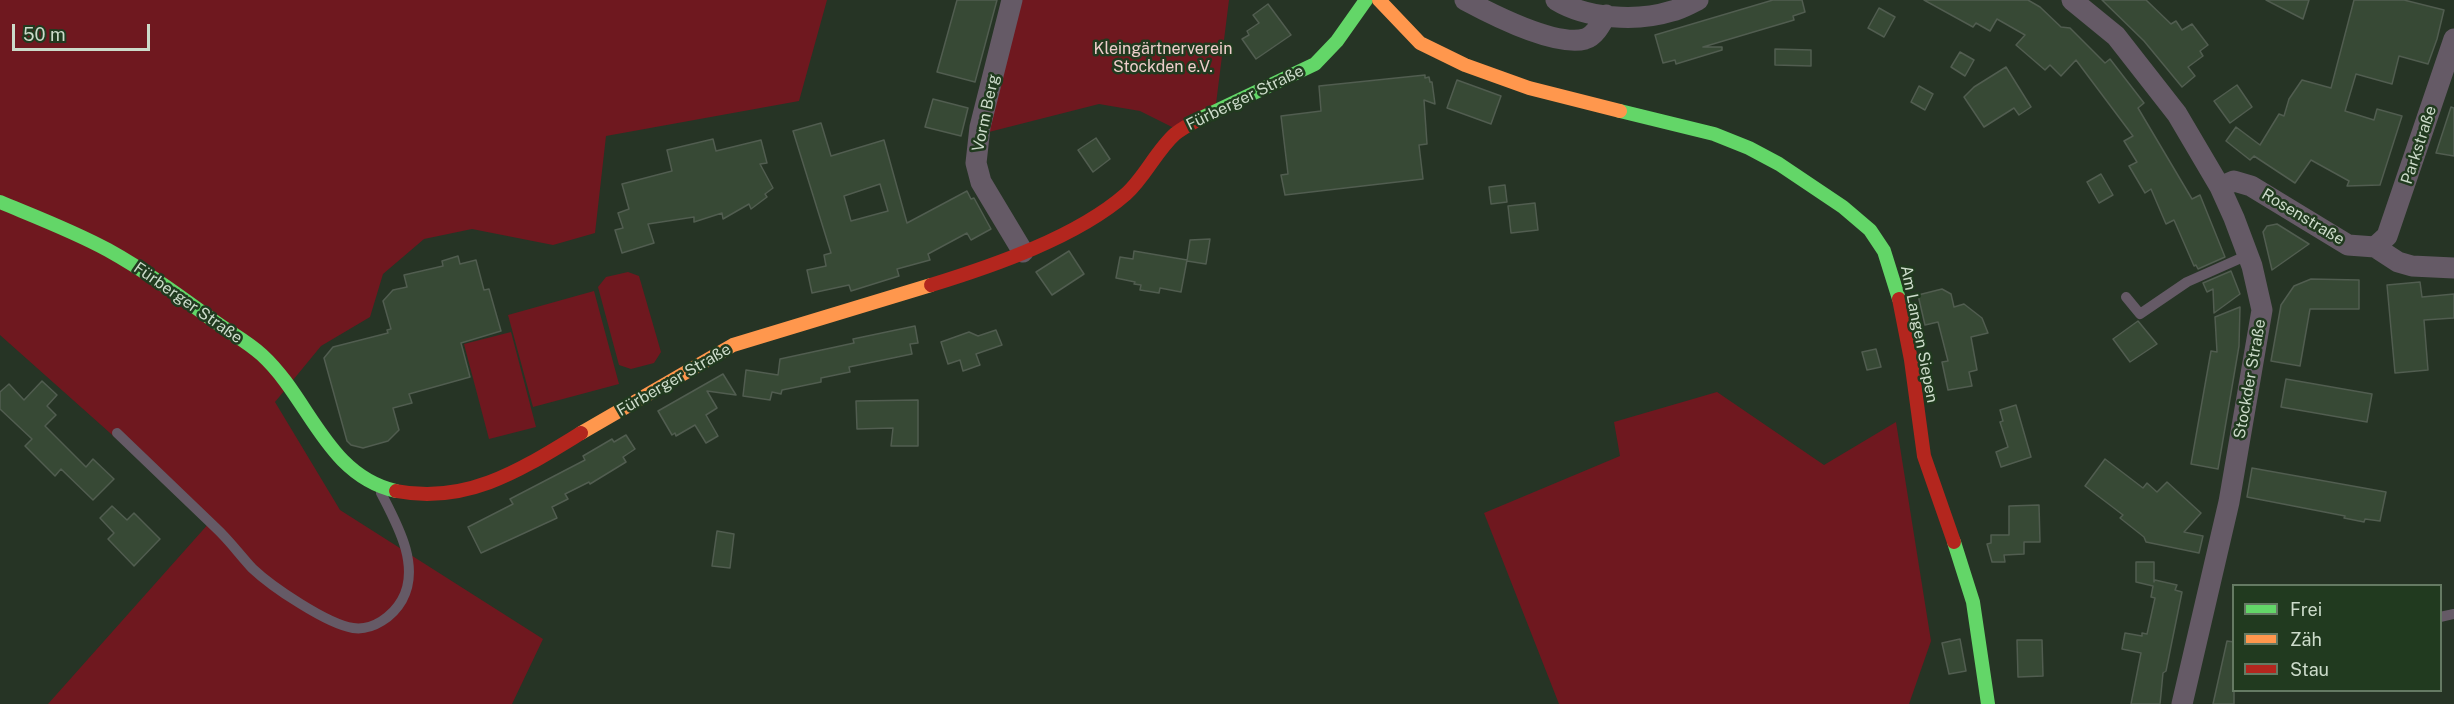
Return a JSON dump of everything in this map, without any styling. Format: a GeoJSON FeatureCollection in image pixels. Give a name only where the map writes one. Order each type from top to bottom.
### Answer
{"type":"FeatureCollection","features":[{"type":"Feature","properties":{"kind":"street","name":"Vorm Berg"},"geometry":{"type":"LineString","coordinates":[[1012,0],[980,127],[976,163],[981,182],[1023,252]]}},
{"type":"Feature","properties":{"kind":"street","name":"Fürberger Straße"},"geometry":{"type":"LineString","coordinates":[[0,202],[93,242],[130,263],[263,356],[282,378],[325,440],[352,471],[376,485],[422,495],[441,496],[489,485],[523,469],[733,345],[966,274],[1063,235],[1105,210],[1137,182],[1176,133],[1208,114],[1315,64],[1343,35],[1366,0]]}},
{"type":"Feature","properties":{"kind":"street","name":"Am Langen Siepen"},"geometry":{"type":"LineString","coordinates":[[1379,0],[1420,43],[1465,65],[1529,88],[1714,134],[1749,148],[1788,170],[1843,207],[1870,230],[1884,251],[1896,285],[1911,360],[1924,456],[1973,602],[1988,704]]}},
{"type":"Feature","properties":{"kind":"street"},"geometry":{"type":"LineString","coordinates":[[1465,0],[1496,17],[1522,27],[1567,39],[1583,40],[1591,36],[1606,15]]}},
{"type":"Feature","properties":{"kind":"street"},"geometry":{"type":"LineString","coordinates":[[1556,0],[1572,9],[1606,15],[1645,16],[1672,11],[1698,0]]}},
{"type":"Feature","properties":{"kind":"street","name":"Stockder Straße"},"geometry":{"type":"LineString","coordinates":[[2072,0],[2116,36],[2177,114],[2220,187],[2248,255],[2262,310],[2229,502],[2182,704]]}},
{"type":"Feature","properties":{"kind":"street","name":"Parkstraße"},"geometry":{"type":"LineString","coordinates":[[2375,247],[2387,236],[2454,39]]}},
{"type":"Feature","properties":{"kind":"street","name":"Rosenstraße"},"geometry":{"type":"LineString","coordinates":[[2220,187],[2234,181],[2251,186],[2348,245],[2375,247],[2398,262],[2412,266],[2454,268]]}},
{"type":"Feature","properties":{"kind":"lane"},"geometry":{"type":"LineString","coordinates":[[2126,297],[2140,314],[2187,282],[2248,255]]}},
{"type":"Feature","properties":{"kind":"lane"},"geometry":{"type":"LineString","coordinates":[[117,433],[275,587],[331,620],[355,628],[371,626],[394,612],[405,595],[409,581],[403,539],[376,485]]}},
{"type":"Feature","properties":{"kind":"green space"},"geometry":{"type":"Polygon","coordinates":[[[0,0],[827,0],[799,101],[606,136],[595,233],[553,245],[472,229],[424,239],[383,274],[370,317],[321,346],[275,402],[340,510],[543,639],[512,704],[48,704],[210,522],[0,335],[0,0]]]}},
{"type":"Feature","properties":{"kind":"green space","name":"Kleingärtnerverein Stockden e.V."},"geometry":{"type":"Polygon","coordinates":[[[1018,0],[1229,0],[1216,104],[1174,128],[1140,111],[1099,104],[985,133],[1018,0]]]}},
{"type":"Feature","properties":{"kind":"green space"},"geometry":{"type":"Polygon","coordinates":[[[628,272],[639,276],[661,352],[654,363],[631,369],[619,365],[598,287],[606,277],[628,272]]]}},
{"type":"Feature","properties":{"kind":"green space"},"geometry":{"type":"Polygon","coordinates":[[[594,291],[619,384],[533,407],[508,315],[594,291]]]}},
{"type":"Feature","properties":{"kind":"green space"},"geometry":{"type":"Polygon","coordinates":[[[511,332],[536,427],[489,439],[464,344],[511,332]]]}},
{"type":"Feature","properties":{"kind":"green space"},"geometry":{"type":"Polygon","coordinates":[[[1717,392],[1824,465],[1896,422],[1931,641],[1909,704],[1559,704],[1484,513],[1620,456],[1614,422],[1717,392]]]}},
{"type":"Feature","properties":{"kind":"building"},"geometry":{"type":"Polygon","coordinates":[[[957,0],[997,0],[975,82],[937,72],[957,0]]]}},
{"type":"Feature","properties":{"kind":"building"},"geometry":{"type":"Polygon","coordinates":[[[1773,0],[1802,0],[1805,12],[1793,16],[1794,20],[1703,47],[1722,47],[1722,50],[1676,64],[1675,60],[1663,63],[1655,35],[1773,0]]]}},
{"type":"Feature","properties":{"kind":"building"},"geometry":{"type":"Polygon","coordinates":[[[1924,0],[2028,0],[2040,7],[2061,27],[2070,28],[2105,63],[2110,59],[2144,103],[2138,108],[2192,199],[2200,195],[2225,257],[2198,269],[2196,265],[2194,266],[2174,220],[2166,224],[2151,189],[2145,193],[2129,166],[2137,162],[2124,141],[2133,136],[2076,60],[2061,76],[2050,65],[2045,70],[2016,45],[2025,35],[1997,19],[1990,31],[1976,23],[1973,27],[1924,0]]]}},
{"type":"Feature","properties":{"kind":"building"},"geometry":{"type":"Polygon","coordinates":[[[2102,0],[2146,0],[2171,24],[2176,21],[2182,30],[2192,24],[2208,45],[2200,51],[2203,56],[2188,67],[2195,76],[2182,87],[2144,41],[2102,0]]]}},
{"type":"Feature","properties":{"kind":"building"},"geometry":{"type":"Polygon","coordinates":[[[2266,0],[2309,0],[2303,19],[2266,0]]]}},
{"type":"Feature","properties":{"kind":"building"},"geometry":{"type":"Polygon","coordinates":[[[2354,0],[2404,0],[2444,10],[2437,39],[2428,64],[2399,56],[2392,84],[2356,74],[2345,111],[2374,120],[2377,109],[2402,116],[2380,185],[2347,186],[2349,181],[2311,160],[2295,183],[2254,156],[2250,160],[2226,141],[2236,127],[2260,145],[2279,114],[2284,116],[2289,99],[2302,80],[2331,88],[2354,0]]]}},
{"type":"Feature","properties":{"kind":"building"},"geometry":{"type":"Polygon","coordinates":[[[1268,4],[1291,35],[1256,59],[1242,39],[1249,35],[1247,31],[1259,23],[1253,15],[1268,4]]]}},
{"type":"Feature","properties":{"kind":"building"},"geometry":{"type":"Polygon","coordinates":[[[1879,8],[1895,17],[1884,37],[1868,28],[1879,8]]]}},
{"type":"Feature","properties":{"kind":"building"},"geometry":{"type":"Polygon","coordinates":[[[1775,49],[1811,50],[1811,66],[1775,65],[1775,49]]]}},
{"type":"Feature","properties":{"kind":"building"},"geometry":{"type":"Polygon","coordinates":[[[1960,52],[1974,60],[1965,76],[1951,67],[1960,52]]]}},
{"type":"Feature","properties":{"kind":"building"},"geometry":{"type":"Polygon","coordinates":[[[2006,67],[2031,107],[2019,115],[2014,108],[1984,127],[1964,97],[1974,87],[2006,67]]]}},
{"type":"Feature","properties":{"kind":"building"},"geometry":{"type":"Polygon","coordinates":[[[1425,75],[1425,78],[1429,77],[1432,82],[1435,104],[1424,100],[1427,144],[1419,145],[1423,179],[1285,195],[1281,175],[1288,174],[1281,116],[1321,111],[1319,86],[1425,75]]]}},
{"type":"Feature","properties":{"kind":"building"},"geometry":{"type":"Polygon","coordinates":[[[1457,80],[1501,96],[1491,124],[1447,108],[1457,80]]]}},
{"type":"Feature","properties":{"kind":"building"},"geometry":{"type":"Polygon","coordinates":[[[2237,85],[2252,107],[2230,123],[2214,101],[2237,85]]]}},
{"type":"Feature","properties":{"kind":"building"},"geometry":{"type":"Polygon","coordinates":[[[1919,86],[1933,94],[1925,110],[1911,102],[1919,86]]]}},
{"type":"Feature","properties":{"kind":"building"},"geometry":{"type":"Polygon","coordinates":[[[933,99],[968,108],[961,136],[925,127],[933,99]]]}},
{"type":"Feature","properties":{"kind":"building"},"geometry":{"type":"Polygon","coordinates":[[[2451,107],[2454,108],[2454,156],[2436,153],[2451,107]]]}},
{"type":"Feature","properties":{"kind":"building"},"geometry":{"type":"Polygon","coordinates":[[[821,123],[831,156],[884,140],[907,223],[967,191],[971,199],[974,198],[991,229],[971,240],[967,233],[928,254],[930,260],[897,269],[899,276],[851,291],[849,285],[812,293],[807,270],[826,266],[824,255],[831,253],[793,131],[821,123]],[[880,184],[844,196],[851,221],[888,211],[880,184]]]}},
{"type":"Feature","properties":{"kind":"building"},"geometry":{"type":"Polygon","coordinates":[[[1096,138],[1110,159],[1093,172],[1078,150],[1096,138]]]}},
{"type":"Feature","properties":{"kind":"building"},"geometry":{"type":"Polygon","coordinates":[[[713,139],[716,151],[761,140],[767,163],[760,164],[773,188],[765,194],[767,197],[751,209],[749,204],[723,219],[722,213],[694,222],[694,217],[648,224],[654,243],[622,253],[615,230],[623,228],[618,213],[629,209],[622,184],[672,171],[667,150],[713,139]]]}},
{"type":"Feature","properties":{"kind":"building"},"geometry":{"type":"Polygon","coordinates":[[[2101,174],[2113,195],[2099,203],[2087,182],[2101,174]]]}},
{"type":"Feature","properties":{"kind":"building"},"geometry":{"type":"Polygon","coordinates":[[[1505,185],[1507,202],[1491,204],[1489,187],[1505,185]]]}},
{"type":"Feature","properties":{"kind":"building"},"geometry":{"type":"Polygon","coordinates":[[[1535,203],[1538,230],[1511,233],[1508,206],[1535,203]]]}},
{"type":"Feature","properties":{"kind":"building"},"geometry":{"type":"Polygon","coordinates":[[[2277,224],[2309,244],[2272,270],[2263,232],[2267,226],[2277,224]]]}},
{"type":"Feature","properties":{"kind":"building"},"geometry":{"type":"Polygon","coordinates":[[[1210,239],[1206,264],[1187,261],[1190,240],[1210,239]]]}},
{"type":"Feature","properties":{"kind":"building"},"geometry":{"type":"Polygon","coordinates":[[[1069,251],[1084,274],[1052,295],[1036,272],[1069,251]]]}},
{"type":"Feature","properties":{"kind":"building"},"geometry":{"type":"Polygon","coordinates":[[[1134,251],[1187,260],[1181,292],[1160,288],[1159,293],[1140,290],[1141,285],[1134,284],[1135,282],[1116,278],[1120,257],[1133,259],[1134,251]]]}},
{"type":"Feature","properties":{"kind":"building"},"geometry":{"type":"Polygon","coordinates":[[[458,256],[460,264],[476,260],[484,290],[489,289],[501,331],[461,343],[470,377],[409,394],[412,403],[393,408],[399,430],[388,441],[363,448],[351,445],[347,441],[324,358],[333,347],[388,333],[387,330],[391,329],[383,301],[393,290],[407,287],[404,275],[443,266],[442,261],[458,256]]]}},
{"type":"Feature","properties":{"kind":"building"},"geometry":{"type":"Polygon","coordinates":[[[2231,271],[2240,294],[2214,313],[2213,289],[2207,292],[2203,283],[2231,271]]]}},
{"type":"Feature","properties":{"kind":"building"},"geometry":{"type":"Polygon","coordinates":[[[2311,279],[2359,280],[2359,309],[2310,309],[2300,366],[2271,361],[2281,305],[2294,286],[2311,279]]]}},
{"type":"Feature","properties":{"kind":"building"},"geometry":{"type":"Polygon","coordinates":[[[2420,282],[2422,297],[2454,294],[2454,318],[2424,320],[2428,370],[2395,373],[2387,285],[2420,282]]]}},
{"type":"Feature","properties":{"kind":"building"},"geometry":{"type":"Polygon","coordinates":[[[1942,289],[1951,294],[1954,307],[1964,304],[1982,318],[1988,333],[1971,337],[1977,370],[1969,372],[1972,386],[1948,390],[1942,362],[1948,361],[1938,322],[1925,325],[1918,295],[1942,289]]]}},
{"type":"Feature","properties":{"kind":"building"},"geometry":{"type":"Polygon","coordinates":[[[2240,307],[2239,346],[2218,469],[2191,464],[2211,351],[2217,352],[2215,317],[2240,307]]]}},
{"type":"Feature","properties":{"kind":"building"},"geometry":{"type":"Polygon","coordinates":[[[2138,321],[2157,344],[2130,362],[2113,339],[2138,321]]]}},
{"type":"Feature","properties":{"kind":"building"},"geometry":{"type":"Polygon","coordinates":[[[915,326],[918,343],[910,344],[912,354],[849,367],[850,372],[821,378],[821,382],[782,390],[781,394],[772,392],[770,400],[743,396],[746,370],[778,375],[780,359],[854,343],[853,339],[915,326]]]}},
{"type":"Feature","properties":{"kind":"building"},"geometry":{"type":"Polygon","coordinates":[[[996,330],[1002,345],[976,354],[980,365],[963,371],[960,360],[948,364],[941,342],[969,332],[978,336],[996,330]]]}},
{"type":"Feature","properties":{"kind":"building"},"geometry":{"type":"Polygon","coordinates":[[[1876,349],[1881,367],[1867,370],[1862,352],[1876,349]]]}},
{"type":"Feature","properties":{"kind":"building"},"geometry":{"type":"Polygon","coordinates":[[[723,374],[736,395],[707,391],[717,408],[706,415],[718,436],[706,443],[695,425],[676,436],[675,433],[672,435],[658,411],[723,374]]]}},
{"type":"Feature","properties":{"kind":"building"},"geometry":{"type":"Polygon","coordinates":[[[2286,379],[2372,394],[2367,422],[2281,407],[2286,379]]]}},
{"type":"Feature","properties":{"kind":"building"},"geometry":{"type":"Polygon","coordinates":[[[42,381],[57,395],[47,406],[56,415],[45,426],[86,467],[93,459],[114,479],[93,500],[61,469],[55,476],[25,446],[32,439],[0,409],[0,392],[9,384],[24,400],[42,381]]]}},
{"type":"Feature","properties":{"kind":"building"},"geometry":{"type":"Polygon","coordinates":[[[918,400],[918,446],[891,446],[893,428],[857,429],[856,401],[918,400]]]}},
{"type":"Feature","properties":{"kind":"building"},"geometry":{"type":"Polygon","coordinates":[[[2016,405],[2031,457],[2001,467],[1996,452],[2008,447],[2000,422],[2003,421],[2000,410],[2016,405]]]}},
{"type":"Feature","properties":{"kind":"building"},"geometry":{"type":"Polygon","coordinates":[[[626,435],[635,449],[623,457],[626,462],[590,484],[589,482],[565,494],[568,499],[552,507],[557,518],[481,553],[468,527],[513,504],[510,499],[585,460],[583,456],[612,439],[614,442],[626,435]]]}},
{"type":"Feature","properties":{"kind":"building"},"geometry":{"type":"Polygon","coordinates":[[[2105,459],[2143,488],[2147,483],[2157,492],[2167,482],[2201,513],[2184,532],[2203,536],[2199,553],[2146,542],[2144,537],[2120,518],[2123,515],[2085,486],[2105,459]]]}},
{"type":"Feature","properties":{"kind":"building"},"geometry":{"type":"Polygon","coordinates":[[[2252,468],[2386,492],[2380,521],[2365,519],[2364,522],[2344,518],[2345,516],[2247,497],[2252,468]]]}},
{"type":"Feature","properties":{"kind":"building"},"geometry":{"type":"Polygon","coordinates":[[[2039,505],[2040,542],[2024,542],[2024,554],[2004,555],[2005,562],[1992,562],[1987,544],[1991,543],[1991,535],[2009,535],[2009,506],[2039,505]]]}},
{"type":"Feature","properties":{"kind":"building"},"geometry":{"type":"Polygon","coordinates":[[[112,506],[127,520],[134,513],[160,539],[134,566],[108,539],[114,533],[100,518],[112,506]]]}},
{"type":"Feature","properties":{"kind":"building"},"geometry":{"type":"Polygon","coordinates":[[[717,531],[734,534],[730,568],[712,566],[717,531]]]}},
{"type":"Feature","properties":{"kind":"building"},"geometry":{"type":"Polygon","coordinates":[[[2136,562],[2154,562],[2154,582],[2155,580],[2177,585],[2175,590],[2182,592],[2166,671],[2163,673],[2160,704],[2131,704],[2141,653],[2122,649],[2125,633],[2142,636],[2142,633],[2147,634],[2155,598],[2151,597],[2153,586],[2136,582],[2136,562]]]}},
{"type":"Feature","properties":{"kind":"building"},"geometry":{"type":"Polygon","coordinates":[[[1960,639],[1966,671],[1949,674],[1942,643],[1960,639]]]}},
{"type":"Feature","properties":{"kind":"building"},"geometry":{"type":"Polygon","coordinates":[[[2017,640],[2042,640],[2043,676],[2018,677],[2017,640]]]}},
{"type":"Feature","properties":{"kind":"building"},"geometry":{"type":"Polygon","coordinates":[[[2227,641],[2232,642],[2234,704],[2213,704],[2227,641]]]}},
{"type":"Feature","properties":{"kind":"traffic: fast"},"geometry":{"type":"LineString","coordinates":[[1199,119],[1315,64],[1337,41],[1366,0]]}},
{"type":"Feature","properties":{"kind":"traffic: fast"},"geometry":{"type":"LineString","coordinates":[[1620,111],[1714,134],[1749,148],[1779,164],[1843,207],[1870,230],[1884,251],[1899,299]]}},
{"type":"Feature","properties":{"kind":"traffic: fast"},"geometry":{"type":"LineString","coordinates":[[0,202],[68,230],[108,250],[160,282],[250,345],[279,373],[335,453],[352,469],[372,482],[396,491]]}},
{"type":"Feature","properties":{"kind":"traffic: fast"},"geometry":{"type":"LineString","coordinates":[[1954,542],[1973,602],[1988,704]]}},
{"type":"Feature","properties":{"kind":"traffic: slow"},"geometry":{"type":"LineString","coordinates":[[1379,0],[1420,43],[1465,65],[1529,88],[1620,111]]}},
{"type":"Feature","properties":{"kind":"traffic: slow"},"geometry":{"type":"LineString","coordinates":[[581,433],[733,345],[931,285]]}},
{"type":"Feature","properties":{"kind":"traffic: jam"},"geometry":{"type":"LineString","coordinates":[[931,285],[1007,259],[1084,224],[1126,194],[1168,141],[1199,119]]}},
{"type":"Feature","properties":{"kind":"traffic: jam"},"geometry":{"type":"LineString","coordinates":[[1899,299],[1911,360],[1924,456],[1954,542]]}},
{"type":"Feature","properties":{"kind":"traffic: jam"},"geometry":{"type":"LineString","coordinates":[[396,491],[422,494],[447,493],[471,488],[516,471],[581,433]]}}]}
